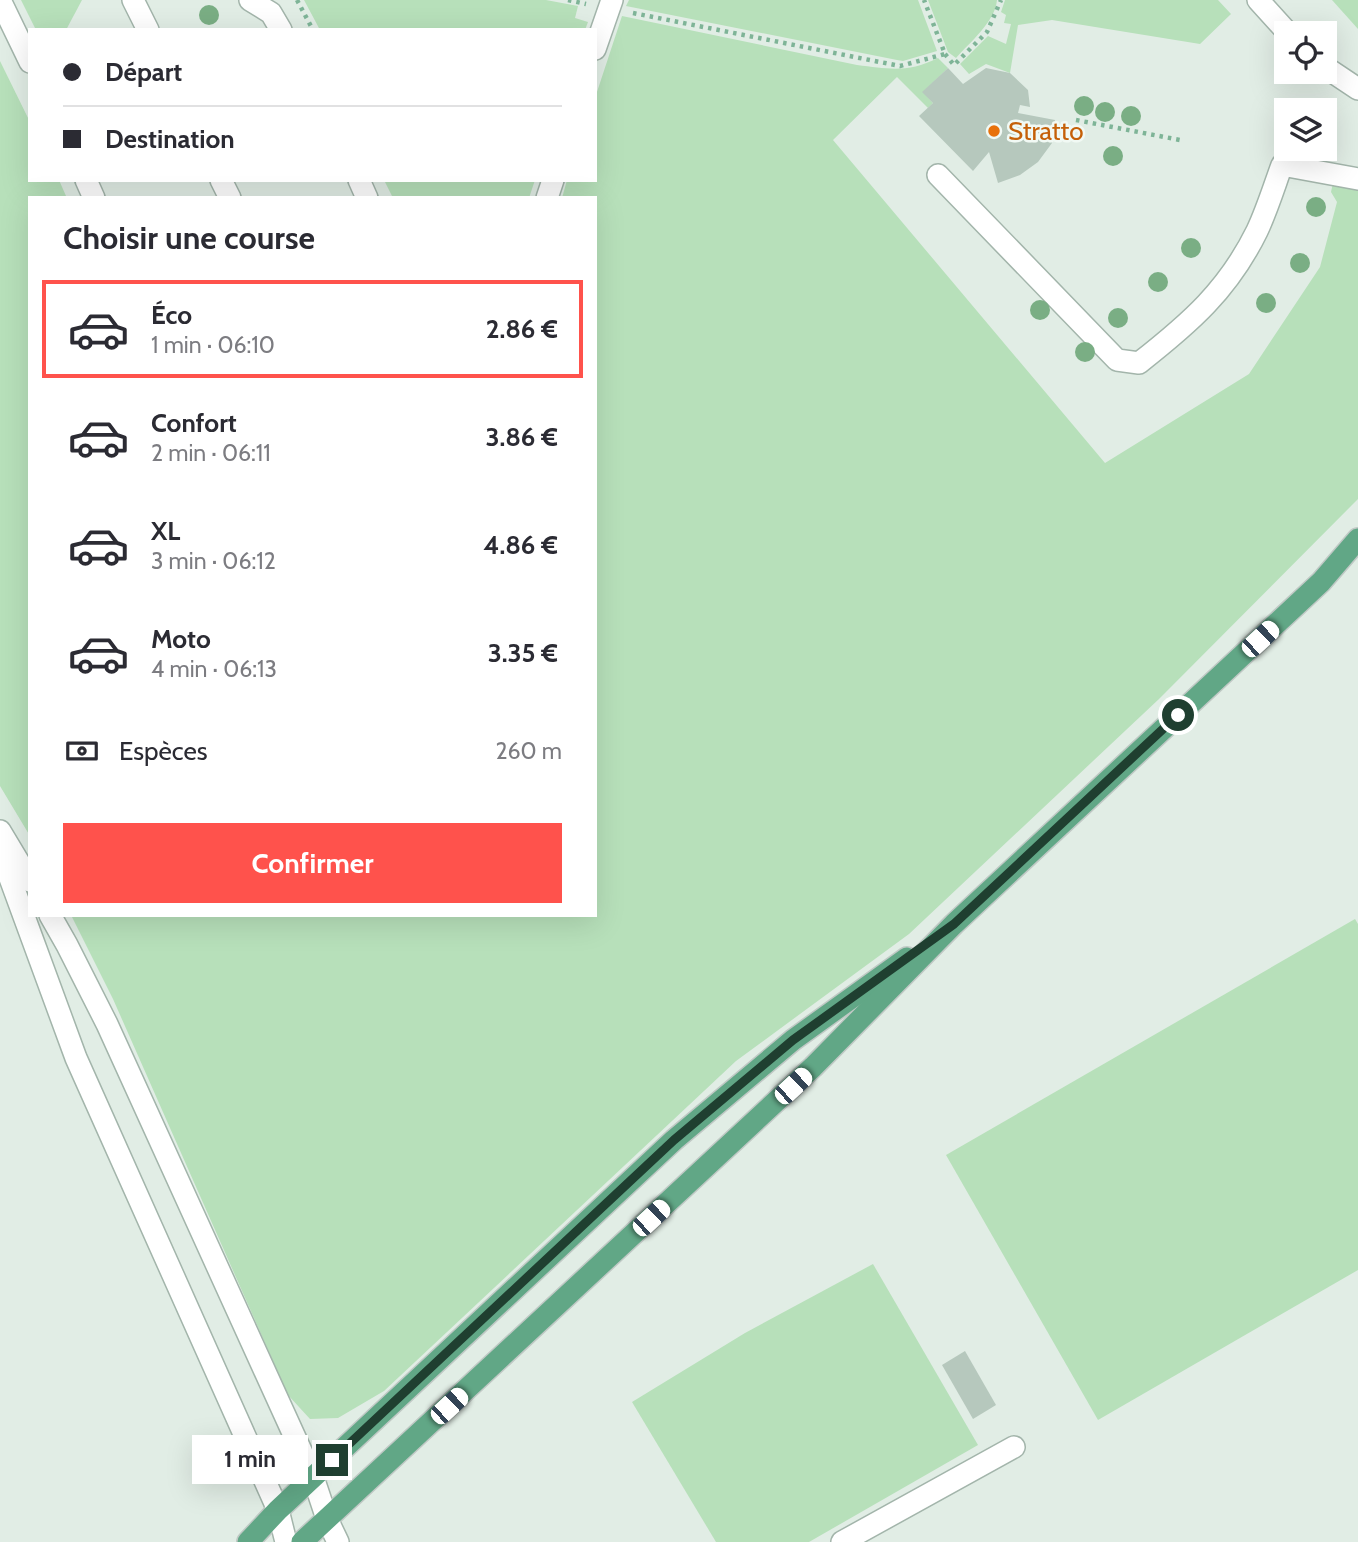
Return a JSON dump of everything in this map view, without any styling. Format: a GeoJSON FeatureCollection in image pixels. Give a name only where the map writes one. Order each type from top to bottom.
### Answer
{"type":"FeatureCollection","features":[{"type":"Feature","properties":{"kind":"main road"},"geometry":{"type":"LineString","coordinates":[[302,1542],[813,1068],[954,924],[1321,582],[1358,539]]}},
{"type":"Feature","properties":{"kind":"main road"},"geometry":{"type":"LineString","coordinates":[[1321,582],[1358,555]]}},
{"type":"Feature","properties":{"kind":"main road"},"geometry":{"type":"LineString","coordinates":[[248,1542],[278,1510],[674,1140],[793,1040],[954,924]]}},
{"type":"Feature","properties":{"kind":"street"},"geometry":{"type":"LineString","coordinates":[[0,0],[28,58]]}},
{"type":"Feature","properties":{"kind":"street"},"geometry":{"type":"LineString","coordinates":[[133,0],[147,28]]}},
{"type":"Feature","properties":{"kind":"street"},"geometry":{"type":"LineString","coordinates":[[250,0],[271,13],[280,28]]}},
{"type":"Feature","properties":{"kind":"street"},"geometry":{"type":"LineString","coordinates":[[1258,0],[1277,21]]}},
{"type":"Feature","properties":{"kind":"street"},"geometry":{"type":"LineString","coordinates":[[597,42],[610,3]]}},
{"type":"Feature","properties":{"kind":"street"},"geometry":{"type":"LineString","coordinates":[[1337,75],[1358,89]]}},
{"type":"Feature","properties":{"kind":"street"},"geometry":{"type":"LineString","coordinates":[[938,175],[1117,360],[1139,363],[1189,324],[1229,279],[1257,231],[1282,165],[1358,179]]}},
{"type":"Feature","properties":{"kind":"street"},"geometry":{"type":"LineString","coordinates":[[0,831],[28,878]]}},
{"type":"Feature","properties":{"kind":"street"},"geometry":{"type":"LineString","coordinates":[[0,851],[76,1058],[278,1510],[286,1542]]}},
{"type":"Feature","properties":{"kind":"street"},"geometry":{"type":"LineString","coordinates":[[51,917],[107,1024],[313,1477],[338,1542]]}},
{"type":"Feature","properties":{"kind":"street"},"geometry":{"type":"LineString","coordinates":[[842,1542],[1013,1447]]}},
{"type":"Feature","properties":{"kind":"path"},"geometry":{"type":"LineString","coordinates":[[297,0],[312,28]]}},
{"type":"Feature","properties":{"kind":"path"},"geometry":{"type":"LineString","coordinates":[[568,0],[610,3],[900,66],[945,54]]}},
{"type":"Feature","properties":{"kind":"path"},"geometry":{"type":"LineString","coordinates":[[925,0],[945,54],[954,65],[987,32],[1000,0]]}},
{"type":"Feature","properties":{"kind":"path"},"geometry":{"type":"LineString","coordinates":[[1076,120],[1180,139]]}},
{"type":"Feature","properties":{"kind":"green space"},"geometry":{"type":"Polygon","coordinates":[[[21,0],[82,0],[67,28],[35,28],[21,0]]]}},
{"type":"Feature","properties":{"kind":"green space"},"geometry":{"type":"Polygon","coordinates":[[[304,0],[546,0],[578,6],[575,18],[588,22],[586,28],[319,28],[304,0]]]}},
{"type":"Feature","properties":{"kind":"green space"},"geometry":{"type":"Polygon","coordinates":[[[629,0],[918,0],[937,51],[903,61],[626,6],[629,0]]]}},
{"type":"Feature","properties":{"kind":"green space"},"geometry":{"type":"Polygon","coordinates":[[[928,0],[997,0],[987,24],[956,58],[948,52],[928,0]]]}},
{"type":"Feature","properties":{"kind":"green space"},"geometry":{"type":"Polygon","coordinates":[[[1005,0],[1218,0],[1231,14],[1200,44],[1052,20],[1018,25],[1010,73],[986,64],[969,74],[960,64],[988,36],[1006,44],[1011,24],[1004,23],[1006,15],[1001,12],[1005,0]]]}},
{"type":"Feature","properties":{"kind":"green space"},"geometry":{"type":"Polygon","coordinates":[[[1332,0],[1358,0],[1358,29],[1332,0]]]}},
{"type":"Feature","properties":{"kind":"green space"},"geometry":{"type":"Polygon","coordinates":[[[622,16],[857,65],[908,68],[938,58],[948,68],[923,92],[933,103],[928,108],[897,77],[833,140],[1105,463],[1249,374],[1320,267],[1337,202],[1331,192],[1333,183],[1358,189],[1358,499],[1159,699],[909,934],[736,1061],[384,1391],[338,1418],[310,1419],[288,1395],[113,999],[72,917],[597,917],[597,196],[563,196],[566,182],[597,182],[597,92],[622,16]]]}},
{"type":"Feature","properties":{"kind":"green space"},"geometry":{"type":"Polygon","coordinates":[[[0,61],[28,118],[28,182],[60,182],[66,196],[28,196],[28,833],[0,786],[0,61]]]}},
{"type":"Feature","properties":{"kind":"green space"},"geometry":{"type":"Polygon","coordinates":[[[385,182],[534,182],[530,196],[392,196],[385,182]]]}},
{"type":"Feature","properties":{"kind":"green space"},"geometry":{"type":"Polygon","coordinates":[[[1355,919],[1358,924],[1358,1270],[1098,1420],[946,1155],[1355,919]]]}},
{"type":"Feature","properties":{"kind":"green space"},"geometry":{"type":"Polygon","coordinates":[[[873,1264],[978,1445],[809,1542],[716,1542],[632,1402],[745,1333],[873,1264]]]}},
{"type":"Feature","properties":{"kind":"building","name":"Stratto"},"geometry":{"type":"Polygon","coordinates":[[[948,68],[963,84],[986,68],[1010,73],[1028,90],[1030,107],[1020,105],[1018,113],[1055,120],[1052,143],[1038,162],[1020,175],[998,183],[989,152],[973,171],[919,116],[933,103],[922,92],[948,68]]]}},
{"type":"Feature","properties":{"kind":"building"},"geometry":{"type":"Polygon","coordinates":[[[965,1351],[996,1405],[973,1419],[942,1365],[965,1351]]]}},
{"type":"Feature","properties":{"kind":"place","name":"Stratto"},"geometry":{"type":"Point","coordinates":[994,131]}},
{"type":"Feature","properties":{"kind":"route"},"geometry":{"type":"LineString","coordinates":[[332,1460],[674,1140],[793,1040],[954,924],[1178,715]]}}]}
